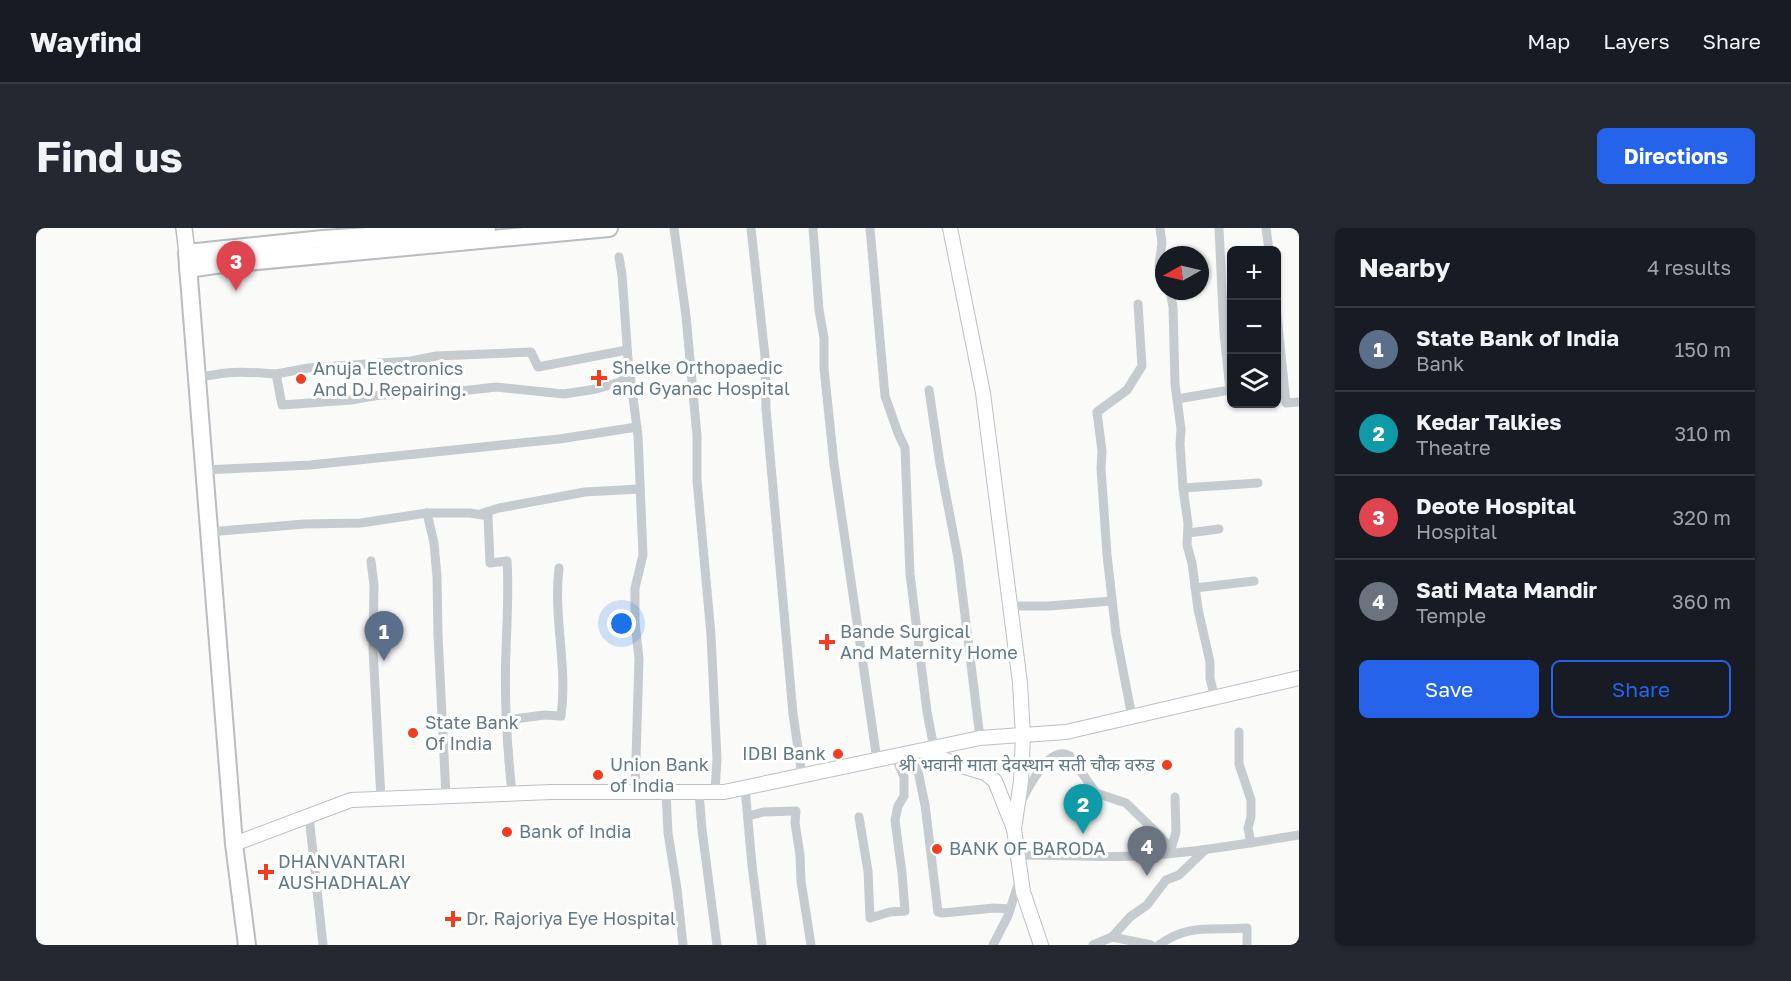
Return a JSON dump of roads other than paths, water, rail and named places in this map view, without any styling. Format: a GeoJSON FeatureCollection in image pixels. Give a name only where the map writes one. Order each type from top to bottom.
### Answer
{"type":"FeatureCollection","features":[{"type":"Feature","properties":{"kind":"highway"},"geometry":{"type":"LineString","coordinates":[[187,261],[323,239],[487,228]]}},
{"type":"Feature","properties":{"kind":"highway"},"geometry":{"type":"LineString","coordinates":[[187,261],[214,265],[529,232],[602,228]]}},
{"type":"Feature","properties":{"kind":"highway"},"geometry":{"type":"LineString","coordinates":[[187,261],[234,844],[247,945]]}},
{"type":"Feature","properties":{"kind":"main road"},"geometry":{"type":"LineString","coordinates":[[184,228],[187,261]]}},
{"type":"Feature","properties":{"kind":"street"},"geometry":{"type":"LineString","coordinates":[[674,228],[689,337],[697,436],[697,480],[711,635],[717,759],[716,792]]}},
{"type":"Feature","properties":{"kind":"street"},"geometry":{"type":"LineString","coordinates":[[752,228],[765,356],[766,409],[793,714],[802,776]]}},
{"type":"Feature","properties":{"kind":"street"},"geometry":{"type":"LineString","coordinates":[[813,228],[834,464],[877,760]]}},
{"type":"Feature","properties":{"kind":"street"},"geometry":{"type":"LineString","coordinates":[[870,228],[885,396],[905,448],[908,471],[910,574],[928,722],[924,750],[925,806],[938,912],[943,914],[994,908],[1010,909]]}},
{"type":"Feature","properties":{"kind":"street"},"geometry":{"type":"LineString","coordinates":[[950,228],[983,393],[1020,682],[1023,736],[1022,781],[1014,829]]}},
{"type":"Feature","properties":{"kind":"street"},"geometry":{"type":"LineString","coordinates":[[1160,228],[1162,246]]}},
{"type":"Feature","properties":{"kind":"street"},"geometry":{"type":"LineString","coordinates":[[1177,399],[1230,390],[1224,333],[1220,228]]}},
{"type":"Feature","properties":{"kind":"street"},"geometry":{"type":"LineString","coordinates":[[1266,228],[1268,246]]}},
{"type":"Feature","properties":{"kind":"street"},"geometry":{"type":"LineString","coordinates":[[619,257],[627,351],[637,427],[643,555],[635,588],[635,622],[639,659],[635,792]]}},
{"type":"Feature","properties":{"kind":"street"},"geometry":{"type":"LineString","coordinates":[[1172,300],[1187,545],[1215,699]]}},
{"type":"Feature","properties":{"kind":"street"},"geometry":{"type":"LineString","coordinates":[[1132,717],[1112,601],[1101,468],[1102,451],[1097,412],[1127,390],[1142,366],[1138,304]]}},
{"type":"Feature","properties":{"kind":"street"},"geometry":{"type":"LineString","coordinates":[[197,376],[210,377],[222,373],[239,372],[276,374],[308,368],[511,351],[531,352],[538,368],[627,351]]}},
{"type":"Feature","properties":{"kind":"street"},"geometry":{"type":"LineString","coordinates":[[1281,354],[1286,403],[1299,402]]}},
{"type":"Feature","properties":{"kind":"street"},"geometry":{"type":"LineString","coordinates":[[276,374],[282,405],[496,387],[564,394],[596,389],[620,382],[630,374]]}},
{"type":"Feature","properties":{"kind":"street"},"geometry":{"type":"LineString","coordinates":[[929,390],[958,558],[974,674],[980,738]]}},
{"type":"Feature","properties":{"kind":"street"},"geometry":{"type":"LineString","coordinates":[[204,470],[310,465],[548,440],[637,427]]}},
{"type":"Feature","properties":{"kind":"street"},"geometry":{"type":"LineString","coordinates":[[1183,488],[1258,483]]}},
{"type":"Feature","properties":{"kind":"street"},"geometry":{"type":"LineString","coordinates":[[479,514],[499,508],[585,492],[640,489]]}},
{"type":"Feature","properties":{"kind":"street"},"geometry":{"type":"LineString","coordinates":[[427,513],[435,543],[446,796]]}},
{"type":"Feature","properties":{"kind":"street"},"geometry":{"type":"LineString","coordinates":[[209,532],[305,524],[361,524],[427,513],[470,513],[488,516],[489,563],[507,561],[509,611],[506,651],[507,720],[512,794]]}},
{"type":"Feature","properties":{"kind":"street"},"geometry":{"type":"LineString","coordinates":[[1188,533],[1219,529]]}},
{"type":"Feature","properties":{"kind":"street"},"geometry":{"type":"LineString","coordinates":[[371,561],[374,585],[373,649],[381,799]]}},
{"type":"Feature","properties":{"kind":"street"},"geometry":{"type":"LineString","coordinates":[[507,720],[544,714],[561,716],[564,676],[560,648],[559,568]]}},
{"type":"Feature","properties":{"kind":"street"},"geometry":{"type":"LineString","coordinates":[[1195,588],[1254,581]]}},
{"type":"Feature","properties":{"kind":"street"},"geometry":{"type":"LineString","coordinates":[[1010,606],[1049,606],[1112,601]]}},
{"type":"Feature","properties":{"kind":"street"},"geometry":{"type":"LineString","coordinates":[[234,844],[351,800],[512,794],[716,792],[746,788],[980,738],[1066,732],[1299,678]]}},
{"type":"Feature","properties":{"kind":"street"},"geometry":{"type":"LineString","coordinates":[[1239,732],[1239,764],[1251,800],[1251,817],[1248,828],[1251,843]]}},
{"type":"Feature","properties":{"kind":"street"},"geometry":{"type":"LineString","coordinates":[[924,750],[952,763],[985,773],[995,781],[1014,829],[1023,892],[1036,937],[1041,945]]}},
{"type":"Feature","properties":{"kind":"street"},"geometry":{"type":"LineString","coordinates":[[1017,808],[1048,760],[1057,754],[1064,753],[1070,756],[1096,793],[1126,803],[1172,851]]}},
{"type":"Feature","properties":{"kind":"street"},"geometry":{"type":"LineString","coordinates":[[859,817],[868,871],[870,918],[890,912],[905,911],[895,820],[898,806],[904,796],[904,777],[895,756]]}},
{"type":"Feature","properties":{"kind":"street"},"geometry":{"type":"LineString","coordinates":[[746,788],[752,865],[762,945]]}},
{"type":"Feature","properties":{"kind":"street"},"geometry":{"type":"LineString","coordinates":[[666,792],[668,832],[683,945]]}},
{"type":"Feature","properties":{"kind":"street"},"geometry":{"type":"LineString","coordinates":[[699,792],[717,945]]}},
{"type":"Feature","properties":{"kind":"street"},"geometry":{"type":"LineString","coordinates":[[1172,851],[1176,832],[1175,797]]}},
{"type":"Feature","properties":{"kind":"street"},"geometry":{"type":"LineString","coordinates":[[748,816],[763,812],[796,811],[795,823],[803,898],[811,945]]}},
{"type":"Feature","properties":{"kind":"street"},"geometry":{"type":"LineString","coordinates":[[309,816],[323,945]]}},
{"type":"Feature","properties":{"kind":"street"},"geometry":{"type":"LineString","coordinates":[[1018,855],[1089,856],[1205,850],[1299,835]]}},
{"type":"Feature","properties":{"kind":"street"},"geometry":{"type":"LineString","coordinates":[[1093,945],[1112,937],[1130,917],[1147,905],[1166,880],[1179,875],[1205,850]]}},
{"type":"Feature","properties":{"kind":"street"},"geometry":{"type":"LineString","coordinates":[[993,945],[1010,909],[1021,875]]}},
{"type":"Feature","properties":{"kind":"street"},"geometry":{"type":"LineString","coordinates":[[1159,945],[1171,936],[1202,927],[1247,928],[1247,945]]}},
{"type":"Feature","properties":{"kind":"street"},"geometry":{"type":"LineString","coordinates":[[1112,937],[1151,945]]}},
{"type":"Feature","properties":{"kind":"place","name":"Deote Hospital"},"geometry":{"type":"Point","coordinates":[236,291]}},
{"type":"Feature","properties":{"kind":"place","name":"Shelke Orthopaedic and Gyanac Hospital"},"geometry":{"type":"Point","coordinates":[599,378]}},
{"type":"Feature","properties":{"kind":"place","name":"Anuja Electronics And DJ Repairing."},"geometry":{"type":"Point","coordinates":[301,379]}},
{"type":"Feature","properties":{"kind":"place","name":"Bande Surgical And Maternity Home"},"geometry":{"type":"Point","coordinates":[827,642]}},
{"type":"Feature","properties":{"kind":"place","name":"State Bank of India"},"geometry":{"type":"Point","coordinates":[384,661]}},
{"type":"Feature","properties":{"kind":"place","name":"State Bank Of India"},"geometry":{"type":"Point","coordinates":[413,733]}},
{"type":"Feature","properties":{"kind":"place","name":"IDBI Bank"},"geometry":{"type":"Point","coordinates":[838,754]}},
{"type":"Feature","properties":{"kind":"place","name":"श्री भवानी माता देवस्थान सती चौक वरुड"},"geometry":{"type":"Point","coordinates":[1167,765]}},
{"type":"Feature","properties":{"kind":"place","name":"Union Bank of India"},"geometry":{"type":"Point","coordinates":[598,775]}},
{"type":"Feature","properties":{"kind":"place","name":"Bank of India"},"geometry":{"type":"Point","coordinates":[507,832]}},
{"type":"Feature","properties":{"kind":"place","name":"Kedar Talkies"},"geometry":{"type":"Point","coordinates":[1083,834]}},
{"type":"Feature","properties":{"kind":"place","name":"BANK OF BARODA"},"geometry":{"type":"Point","coordinates":[937,849]}},
{"type":"Feature","properties":{"kind":"place","name":"DHANVANTARI AUSHADHALAY"},"geometry":{"type":"Point","coordinates":[266,872]}},
{"type":"Feature","properties":{"kind":"place","name":"Sati Mata Mandir"},"geometry":{"type":"Point","coordinates":[1147,876]}},
{"type":"Feature","properties":{"kind":"place","name":"Dr. Rajoriya Eye Hospital"},"geometry":{"type":"Point","coordinates":[453,919]}}]}
